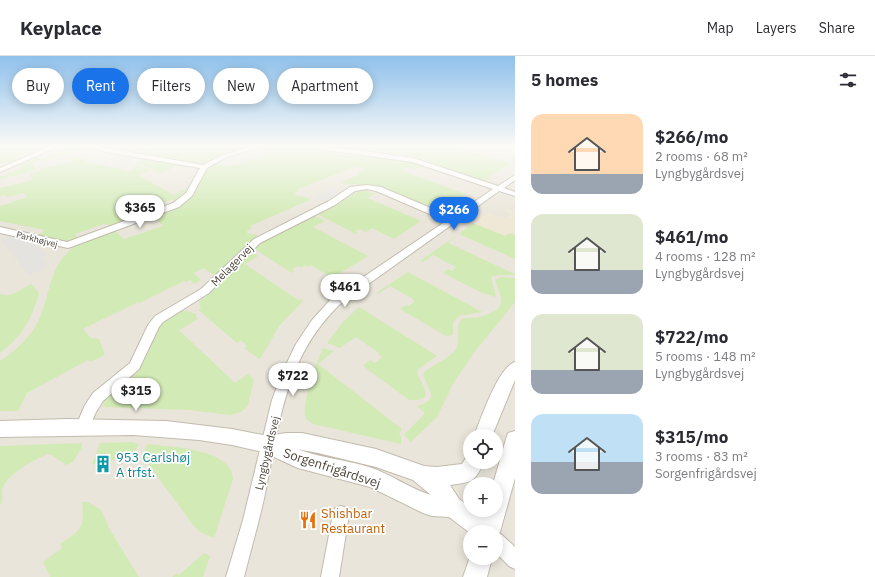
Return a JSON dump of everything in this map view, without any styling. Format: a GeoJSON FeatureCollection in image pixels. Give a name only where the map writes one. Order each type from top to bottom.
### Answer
{"type":"FeatureCollection","features":[{"type":"Feature","properties":{"kind":"street","name":"Parkhøjvej"},"geometry":{"type":"LineString","coordinates":[[0,230],[68,246],[106,230],[176,205],[189,194],[200,171]]}},
{"type":"Feature","properties":{"kind":"street"},"geometry":{"type":"LineString","coordinates":[[448,171],[515,194]]}},
{"type":"Feature","properties":{"kind":"street","name":"Lyngbygårdsvej"},"geometry":{"type":"LineString","coordinates":[[235,577],[253,514],[267,445],[287,372],[302,342],[314,324],[335,302],[515,177]]}},
{"type":"Feature","properties":{"kind":"street","name":"Melagervej"},"geometry":{"type":"LineString","coordinates":[[83,426],[90,409],[98,397],[135,366],[154,325],[159,319],[205,291],[249,248],[267,236],[332,203],[353,189],[360,187],[378,189],[452,220]]}},
{"type":"Feature","properties":{"kind":"street"},"geometry":{"type":"LineString","coordinates":[[486,429],[507,378],[515,368]]}},
{"type":"Feature","properties":{"kind":"street","name":"Sorgenfrigårdsvej"},"geometry":{"type":"LineString","coordinates":[[0,429],[83,426],[146,427],[228,436],[267,445],[283,454],[299,459],[366,476],[380,481],[416,501],[437,507],[452,506],[447,496],[424,475],[376,458],[302,441],[286,441],[267,445]]}},
{"type":"Feature","properties":{"kind":"street"},"geometry":{"type":"LineString","coordinates":[[503,486],[515,439]]}},
{"type":"Feature","properties":{"kind":"street"},"geometry":{"type":"LineString","coordinates":[[424,475],[437,477],[467,473],[470,469]]}},
{"type":"Feature","properties":{"kind":"street"},"geometry":{"type":"LineString","coordinates":[[452,506],[478,525]]}},
{"type":"Feature","properties":{"kind":"street"},"geometry":{"type":"LineString","coordinates":[[330,577],[340,514]]}},
{"type":"Feature","properties":{"kind":"street"},"geometry":{"type":"LineString","coordinates":[[503,548],[515,560]]}},
{"type":"Feature","properties":{"kind":"street"},"geometry":{"type":"LineString","coordinates":[[475,577],[479,565]]}},
{"type":"Feature","properties":{"kind":"shaded area"},"geometry":{"type":"Polygon","coordinates":[[[0,171],[515,171],[515,577],[0,577],[0,171]]]}},
{"type":"Feature","properties":{"kind":"shaded area"},"geometry":{"type":"Polygon","coordinates":[[[332,189],[340,193],[323,202],[314,197],[332,189]]]}},
{"type":"Feature","properties":{"kind":"shaded area"},"geometry":{"type":"Polygon","coordinates":[[[505,208],[515,212],[515,235],[510,233],[506,237],[473,223],[488,213],[500,218],[502,216],[506,218],[511,214],[503,210],[505,208]]]}},
{"type":"Feature","properties":{"kind":"shaded area"},"geometry":{"type":"Polygon","coordinates":[[[10,235],[25,238],[47,255],[41,258],[46,264],[42,270],[29,275],[0,239],[10,235]]]}},
{"type":"Feature","properties":{"kind":"green space"},"geometry":{"type":"Polygon","coordinates":[[[13,171],[31,171],[0,179],[0,177],[13,171]]]}},
{"type":"Feature","properties":{"kind":"green space"},"geometry":{"type":"Polygon","coordinates":[[[39,171],[148,171],[138,175],[174,195],[181,192],[179,191],[187,189],[175,201],[170,200],[137,213],[141,215],[110,225],[104,224],[75,234],[78,238],[68,242],[38,235],[45,230],[0,221],[0,206],[27,197],[24,193],[7,197],[5,195],[0,196],[0,188],[33,180],[30,173],[39,171]]]}},
{"type":"Feature","properties":{"kind":"green space"},"geometry":{"type":"Polygon","coordinates":[[[207,171],[343,171],[296,190],[298,191],[295,195],[306,197],[311,200],[250,226],[252,228],[247,231],[247,233],[260,236],[238,252],[215,276],[204,268],[193,273],[201,280],[194,284],[190,280],[186,282],[184,281],[83,329],[91,338],[99,339],[105,355],[90,362],[88,360],[27,393],[18,411],[0,411],[0,361],[18,347],[34,329],[41,315],[54,273],[63,257],[73,247],[84,241],[114,230],[124,239],[163,226],[156,219],[152,218],[183,205],[195,192],[207,171]]]}},
{"type":"Feature","properties":{"kind":"green space"},"geometry":{"type":"Polygon","coordinates":[[[404,171],[466,194],[438,212],[371,186],[340,183],[360,174],[357,172],[404,171]]]}},
{"type":"Feature","properties":{"kind":"green space"},"geometry":{"type":"Polygon","coordinates":[[[455,171],[497,171],[488,177],[487,182],[455,171]]]}},
{"type":"Feature","properties":{"kind":"green space"},"geometry":{"type":"Polygon","coordinates":[[[365,189],[371,193],[376,193],[368,198],[421,221],[394,239],[372,228],[366,232],[360,229],[355,231],[358,233],[356,234],[317,214],[355,190],[365,189]]]}},
{"type":"Feature","properties":{"kind":"green space"},"geometry":{"type":"Polygon","coordinates":[[[313,215],[325,221],[313,227],[368,256],[332,278],[311,265],[308,267],[305,265],[301,268],[298,266],[292,269],[294,271],[292,273],[253,248],[313,215]]]}},
{"type":"Feature","properties":{"kind":"green space"},"geometry":{"type":"Polygon","coordinates":[[[473,223],[505,236],[510,233],[515,235],[515,259],[459,234],[473,223]]]}},
{"type":"Feature","properties":{"kind":"green space"},"geometry":{"type":"Polygon","coordinates":[[[456,236],[448,243],[515,274],[491,277],[496,297],[482,293],[443,273],[448,269],[452,271],[456,267],[433,255],[423,262],[420,261],[456,236]]]}},
{"type":"Feature","properties":{"kind":"green space"},"geometry":{"type":"Polygon","coordinates":[[[251,251],[258,256],[245,264],[298,300],[300,299],[303,301],[279,326],[259,359],[244,348],[247,346],[241,340],[237,343],[198,310],[201,308],[199,303],[200,301],[214,290],[251,251]]]}},
{"type":"Feature","properties":{"kind":"green space"},"geometry":{"type":"Polygon","coordinates":[[[408,272],[482,312],[459,316],[453,322],[453,335],[444,335],[400,309],[406,305],[409,306],[414,302],[413,299],[390,286],[378,294],[376,293],[408,272]]]}},
{"type":"Feature","properties":{"kind":"green space"},"geometry":{"type":"Polygon","coordinates":[[[501,277],[515,278],[515,302],[473,354],[454,382],[437,417],[411,442],[404,435],[425,413],[417,406],[425,403],[431,397],[431,393],[423,374],[425,371],[447,358],[457,347],[459,325],[462,319],[482,317],[499,307],[501,299],[495,280],[501,277]]]}},
{"type":"Feature","properties":{"kind":"green space"},"geometry":{"type":"Polygon","coordinates":[[[31,284],[39,293],[33,311],[20,333],[8,347],[0,353],[0,294],[13,294],[31,284]]]}},
{"type":"Feature","properties":{"kind":"green space"},"geometry":{"type":"Polygon","coordinates":[[[359,307],[437,356],[418,369],[418,376],[426,393],[425,397],[418,400],[409,400],[363,366],[370,360],[375,363],[382,357],[378,354],[379,353],[356,337],[340,348],[327,343],[342,323],[359,307]]]}},
{"type":"Feature","properties":{"kind":"green space"},"geometry":{"type":"Polygon","coordinates":[[[180,311],[187,311],[196,314],[198,319],[179,330],[235,383],[248,374],[254,380],[248,405],[241,412],[230,415],[189,410],[103,407],[104,398],[138,370],[147,354],[158,328],[163,321],[180,311]]]}},
{"type":"Feature","properties":{"kind":"green space"},"geometry":{"type":"Polygon","coordinates":[[[323,348],[334,351],[318,364],[402,429],[399,434],[401,437],[401,444],[313,424],[306,419],[305,405],[307,395],[313,373],[323,348]]]}},
{"type":"Feature","properties":{"kind":"green space"},"geometry":{"type":"Polygon","coordinates":[[[133,442],[138,444],[136,450],[130,457],[125,453],[112,461],[108,455],[93,465],[92,464],[100,443],[133,442]]]}},
{"type":"Feature","properties":{"kind":"green space"},"geometry":{"type":"Polygon","coordinates":[[[82,443],[82,447],[73,462],[66,465],[52,455],[48,454],[36,459],[16,472],[10,477],[3,487],[0,505],[0,446],[82,443]]]}},
{"type":"Feature","properties":{"kind":"green space"},"geometry":{"type":"Polygon","coordinates":[[[147,444],[198,451],[211,455],[222,461],[230,469],[233,479],[214,538],[200,532],[193,525],[146,461],[144,453],[147,444]]]}},
{"type":"Feature","properties":{"kind":"green space"},"geometry":{"type":"Polygon","coordinates":[[[82,502],[88,502],[101,510],[110,530],[139,577],[50,577],[43,562],[62,548],[60,544],[80,528],[83,518],[82,502]]]}},
{"type":"Feature","properties":{"kind":"green space"},"geometry":{"type":"Polygon","coordinates":[[[204,553],[210,556],[203,577],[172,577],[177,573],[179,575],[204,553]]]}},
{"type":"Feature","properties":{"kind":"place","name":"953 Carlshøj A trfst."},"geometry":{"type":"Point","coordinates":[103,464]}},
{"type":"Feature","properties":{"kind":"place","name":"Shishbar Restaurant"},"geometry":{"type":"Point","coordinates":[308,520]}}]}
